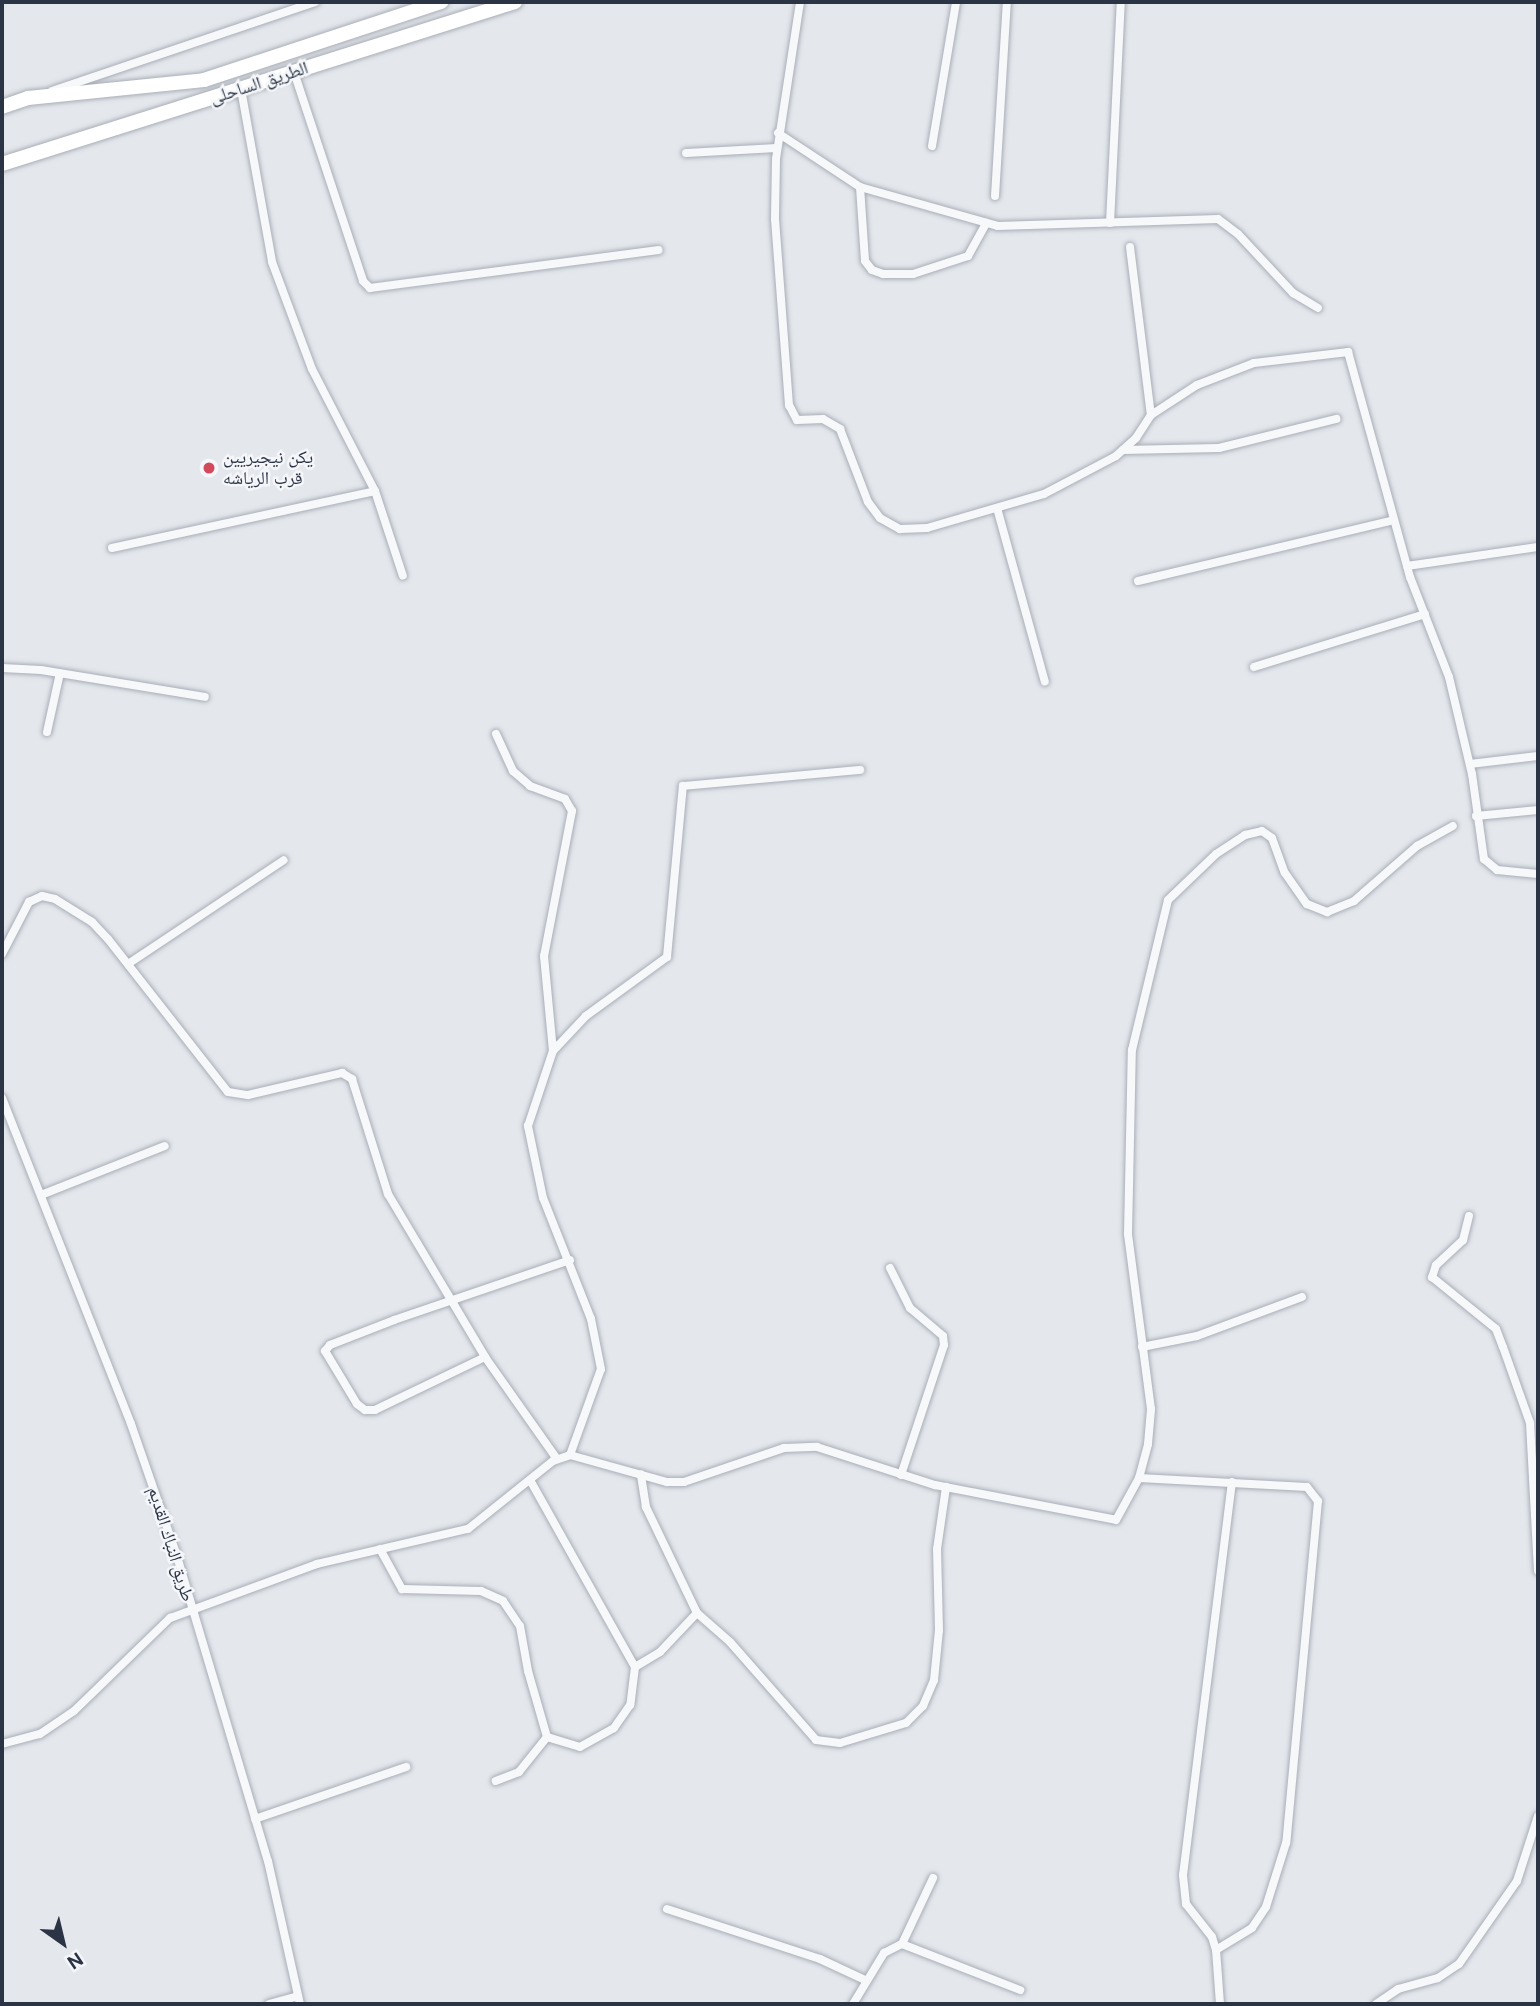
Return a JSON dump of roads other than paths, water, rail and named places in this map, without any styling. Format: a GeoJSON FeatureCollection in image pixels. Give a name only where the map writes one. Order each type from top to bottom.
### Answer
{"type":"FeatureCollection","features":[{"type":"Feature","properties":{"kind":"highway","name":"الطريق الساحلى"},"geometry":{"type":"LineString","coordinates":[[2,107],[28,98],[204,80],[441,2]]}},
{"type":"Feature","properties":{"kind":"highway","name":"الطريق الساحلى"},"geometry":{"type":"LineString","coordinates":[[2,164],[515,2]]}},
{"type":"Feature","properties":{"kind":"street"},"geometry":{"type":"LineString","coordinates":[[28,98],[315,2]]}},
{"type":"Feature","properties":{"kind":"street"},"geometry":{"type":"LineString","coordinates":[[800,2],[777,148],[775,219],[784,362],[793,415],[804,421],[830,421],[839,429],[868,502],[880,518],[900,529],[953,523],[1044,494],[1123,450],[1151,415],[1173,398],[1228,371],[1254,363],[1348,352],[1408,566],[1449,677],[1488,866],[1538,874]]}},
{"type":"Feature","properties":{"kind":"street"},"geometry":{"type":"LineString","coordinates":[[932,146],[956,2]]}},
{"type":"Feature","properties":{"kind":"street"},"geometry":{"type":"LineString","coordinates":[[995,196],[1007,2]]}},
{"type":"Feature","properties":{"kind":"street"},"geometry":{"type":"LineString","coordinates":[[1110,223],[1121,2]]}},
{"type":"Feature","properties":{"kind":"street"},"geometry":{"type":"LineString","coordinates":[[294,72],[363,281],[370,288],[659,250]]}},
{"type":"Feature","properties":{"kind":"street"},"geometry":{"type":"LineString","coordinates":[[242,89],[272,262],[312,369],[375,491],[403,576]]}},
{"type":"Feature","properties":{"kind":"street"},"geometry":{"type":"LineString","coordinates":[[778,133],[860,187],[986,223],[1110,223],[1218,219],[1238,234],[1293,293],[1318,308]]}},
{"type":"Feature","properties":{"kind":"street"},"geometry":{"type":"LineString","coordinates":[[686,153],[777,148]]}},
{"type":"Feature","properties":{"kind":"street"},"geometry":{"type":"LineString","coordinates":[[860,187],[865,261],[872,270],[883,274],[913,274],[968,256],[986,223]]}},
{"type":"Feature","properties":{"kind":"street"},"geometry":{"type":"LineString","coordinates":[[1130,247],[1151,415]]}},
{"type":"Feature","properties":{"kind":"street"},"geometry":{"type":"LineString","coordinates":[[1123,450],[1219,448],[1336,419]]}},
{"type":"Feature","properties":{"kind":"street"},"geometry":{"type":"LineString","coordinates":[[112,548],[375,491]]}},
{"type":"Feature","properties":{"kind":"street"},"geometry":{"type":"LineString","coordinates":[[997,508],[1045,682]]}},
{"type":"Feature","properties":{"kind":"street"},"geometry":{"type":"LineString","coordinates":[[1138,581],[1394,520]]}},
{"type":"Feature","properties":{"kind":"street"},"geometry":{"type":"LineString","coordinates":[[1408,566],[1538,547]]}},
{"type":"Feature","properties":{"kind":"street"},"geometry":{"type":"LineString","coordinates":[[1254,667],[1425,614]]}},
{"type":"Feature","properties":{"kind":"street"},"geometry":{"type":"LineString","coordinates":[[2,668],[61,673],[205,697]]}},
{"type":"Feature","properties":{"kind":"street"},"geometry":{"type":"LineString","coordinates":[[47,732],[61,673]]}},
{"type":"Feature","properties":{"kind":"street"},"geometry":{"type":"LineString","coordinates":[[496,734],[513,772],[530,786],[565,799],[572,811],[544,956],[552,1051],[528,1126],[543,1198],[570,1260],[591,1319],[601,1369],[570,1455]]}},
{"type":"Feature","properties":{"kind":"street"},"geometry":{"type":"LineString","coordinates":[[1469,764],[1538,756]]}},
{"type":"Feature","properties":{"kind":"street"},"geometry":{"type":"LineString","coordinates":[[552,1051],[586,1016],[667,957],[683,786],[860,770]]}},
{"type":"Feature","properties":{"kind":"street"},"geometry":{"type":"LineString","coordinates":[[1476,816],[1538,810]]}},
{"type":"Feature","properties":{"kind":"street"},"geometry":{"type":"LineString","coordinates":[[2,1744],[40,1734],[74,1711],[159,1626],[192,1610],[317,1564],[468,1529],[557,1459],[570,1455],[641,1474],[684,1482],[800,1447],[852,1455],[901,1475],[946,1487],[1116,1520],[1139,1478],[1148,1444],[1151,1409],[1128,1234],[1132,1050],[1168,900],[1216,854],[1245,835],[1262,831],[1272,838],[1284,873],[1307,904],[1327,912],[1354,901],[1417,846],[1452,827]]}},
{"type":"Feature","properties":{"kind":"street"},"geometry":{"type":"LineString","coordinates":[[128,964],[285,860]]}},
{"type":"Feature","properties":{"kind":"street"},"geometry":{"type":"LineString","coordinates":[[2,954],[20,912],[42,896],[64,903],[92,922],[228,1092],[248,1095],[342,1073],[352,1079],[388,1194],[454,1300],[485,1357],[557,1459]]}},
{"type":"Feature","properties":{"kind":"street","name":"طريق النباك القديم"},"geometry":{"type":"LineString","coordinates":[[2,1098],[146,1464],[255,1819],[299,2000]]}},
{"type":"Feature","properties":{"kind":"street"},"geometry":{"type":"LineString","coordinates":[[41,1195],[165,1146]]}},
{"type":"Feature","properties":{"kind":"street"},"geometry":{"type":"LineString","coordinates":[[1469,1216],[1463,1240],[1436,1265],[1432,1278],[1448,1295],[1496,1329],[1503,1347],[1530,1423],[1538,1571]]}},
{"type":"Feature","properties":{"kind":"street"},"geometry":{"type":"LineString","coordinates":[[485,1357],[374,1410],[365,1410],[356,1404],[326,1355],[330,1345],[570,1260]]}},
{"type":"Feature","properties":{"kind":"street"},"geometry":{"type":"LineString","coordinates":[[890,1268],[910,1308],[943,1336],[944,1345],[901,1475]]}},
{"type":"Feature","properties":{"kind":"street"},"geometry":{"type":"LineString","coordinates":[[1142,1347],[1197,1336],[1302,1297]]}},
{"type":"Feature","properties":{"kind":"street"},"geometry":{"type":"LineString","coordinates":[[641,1474],[646,1507],[697,1613],[730,1642],[816,1740],[840,1743],[906,1723],[923,1706],[934,1680],[939,1630],[937,1549],[946,1487]]}},
{"type":"Feature","properties":{"kind":"street"},"geometry":{"type":"LineString","coordinates":[[1139,1478],[1307,1487],[1318,1501],[1286,1843],[1266,1907],[1252,1928],[1216,1950]]}},
{"type":"Feature","properties":{"kind":"street"},"geometry":{"type":"LineString","coordinates":[[530,1480],[635,1667],[630,1705],[614,1728],[580,1747],[547,1737]]}},
{"type":"Feature","properties":{"kind":"street"},"geometry":{"type":"LineString","coordinates":[[1220,2004],[1216,1950],[1212,1937],[1186,1904],[1183,1875],[1232,1482]]}},
{"type":"Feature","properties":{"kind":"street"},"geometry":{"type":"LineString","coordinates":[[380,1549],[401,1589],[481,1591],[503,1601],[520,1626],[528,1671],[547,1737]]}},
{"type":"Feature","properties":{"kind":"street"},"geometry":{"type":"LineString","coordinates":[[635,1667],[660,1652],[697,1613]]}},
{"type":"Feature","properties":{"kind":"street"},"geometry":{"type":"LineString","coordinates":[[496,1781],[519,1772],[547,1737]]}},
{"type":"Feature","properties":{"kind":"street"},"geometry":{"type":"LineString","coordinates":[[255,1819],[406,1767]]}},
{"type":"Feature","properties":{"kind":"street"},"geometry":{"type":"LineString","coordinates":[[1376,2004],[1398,1989],[1438,1978],[1459,1964],[1517,1881],[1538,1816]]}},
{"type":"Feature","properties":{"kind":"street"},"geometry":{"type":"LineString","coordinates":[[902,1944],[933,1878]]}},
{"type":"Feature","properties":{"kind":"street"},"geometry":{"type":"LineString","coordinates":[[667,1909],[820,1959],[865,1980]]}},
{"type":"Feature","properties":{"kind":"street"},"geometry":{"type":"LineString","coordinates":[[852,2004],[865,1980],[890,1947],[902,1944],[1020,1990]]}},
{"type":"Feature","properties":{"kind":"street"},"geometry":{"type":"LineString","coordinates":[[268,2004],[299,2000]]}},
{"type":"Feature","properties":{"kind":"place","name":"يكن نيجيريين قرب الرياشه"},"geometry":{"type":"Point","coordinates":[209,468]}}]}
